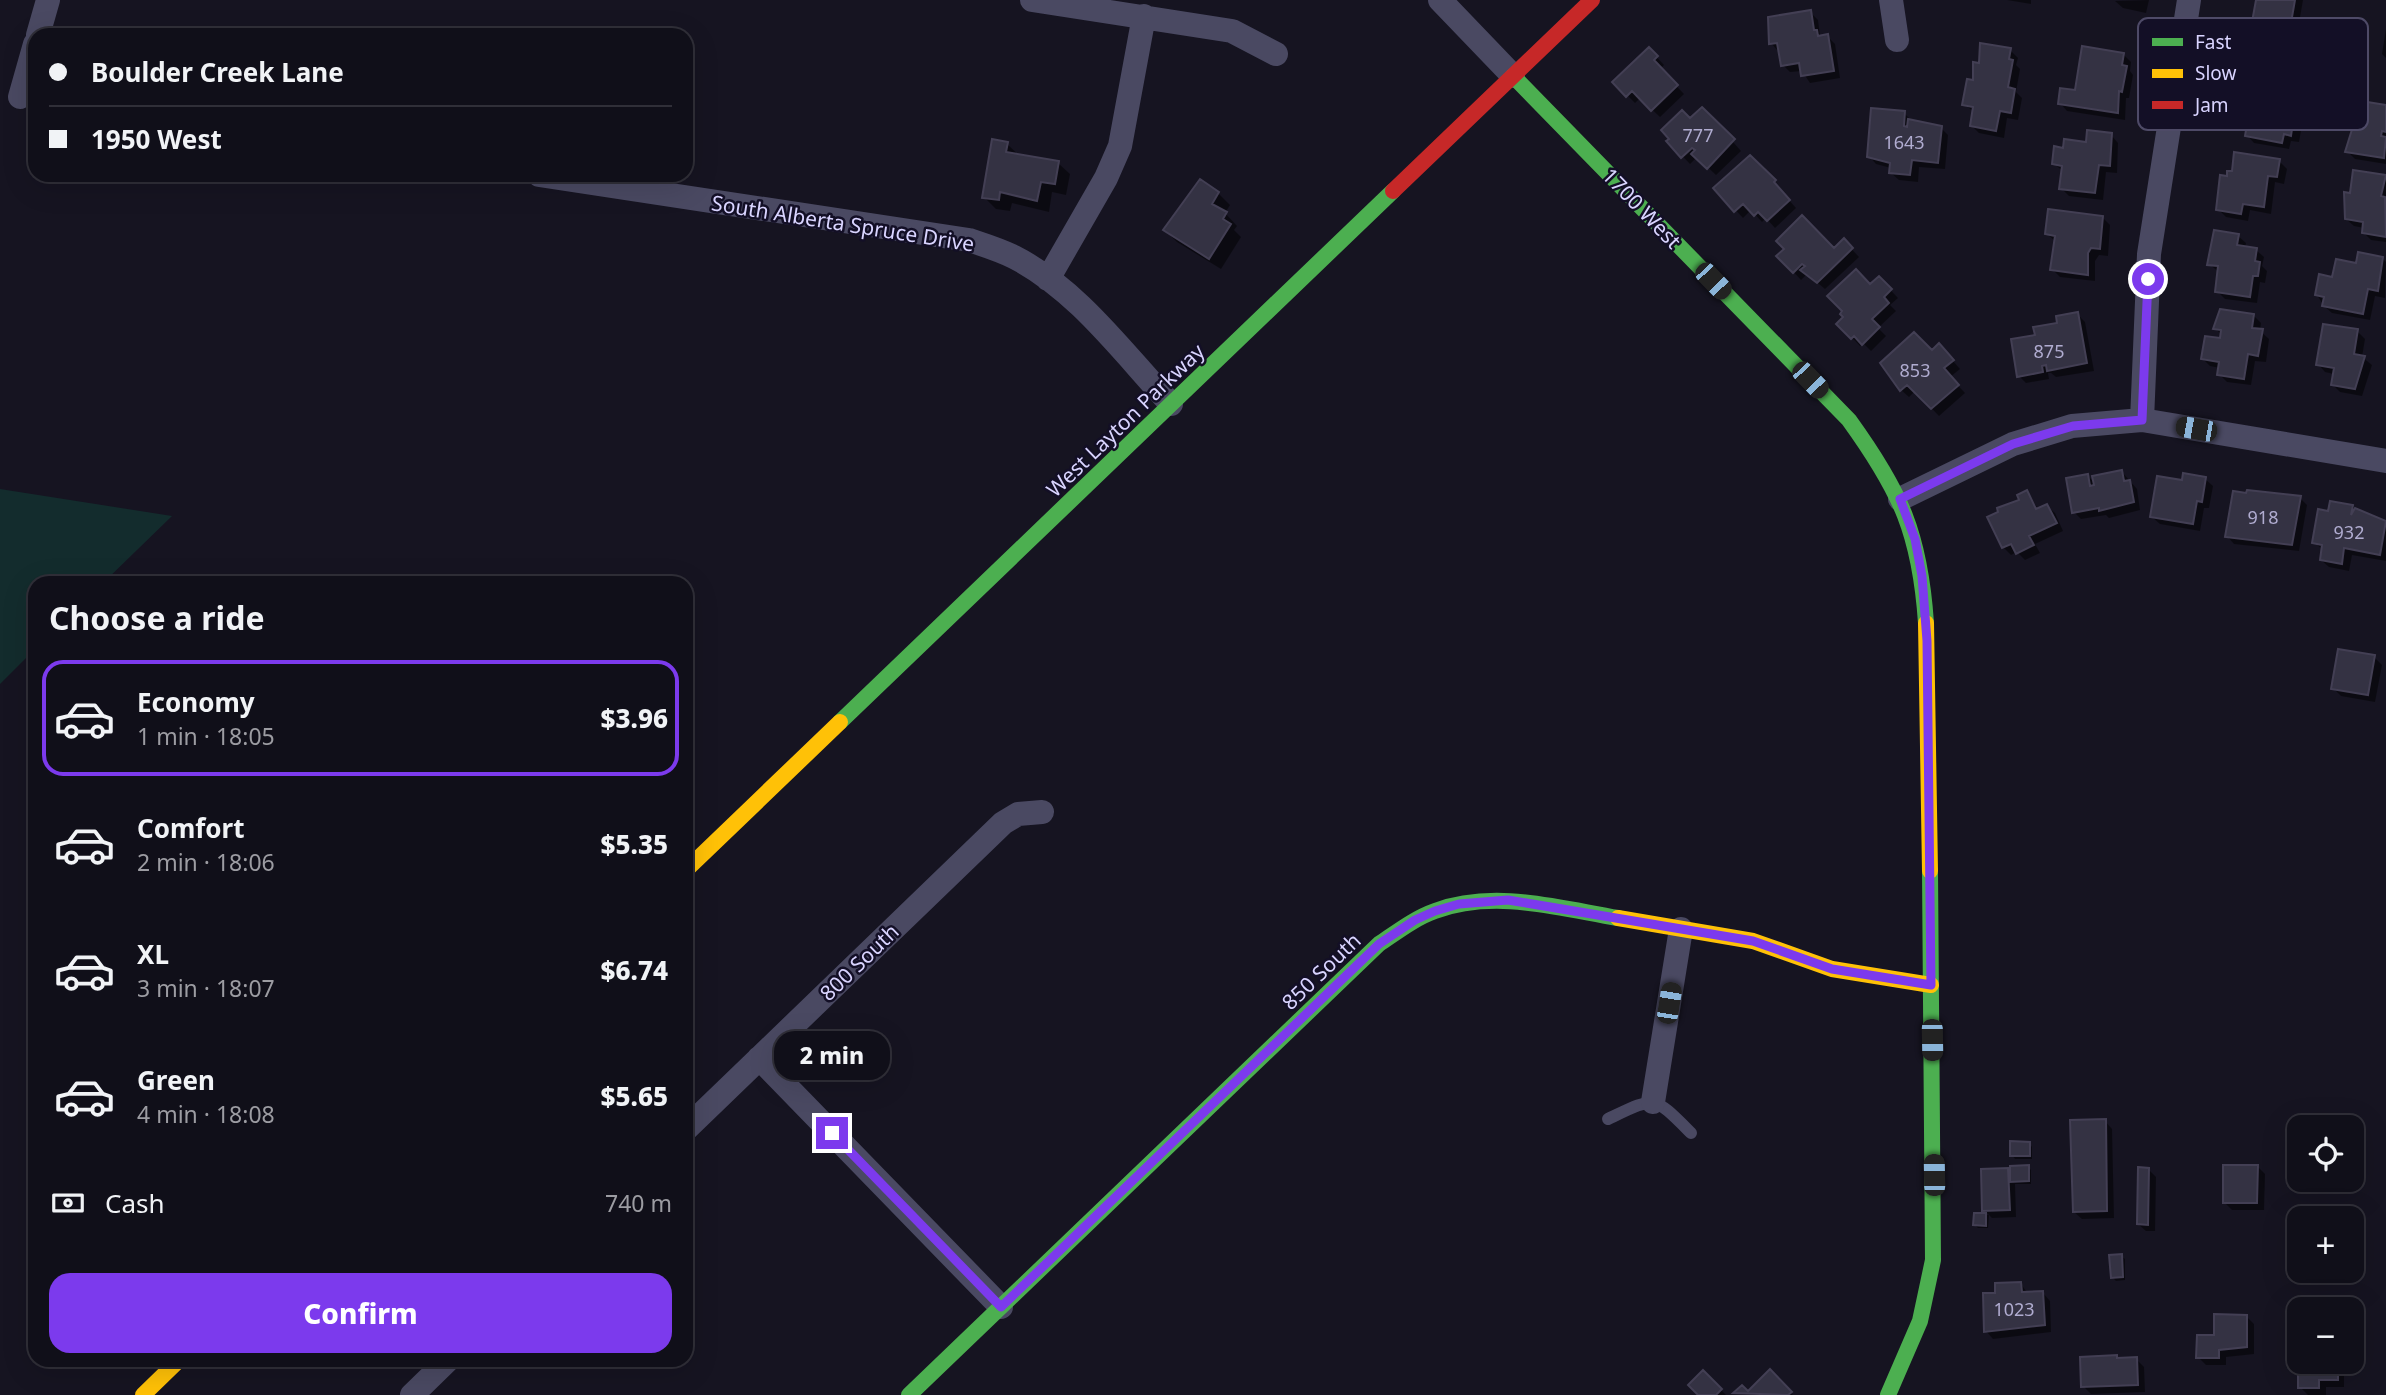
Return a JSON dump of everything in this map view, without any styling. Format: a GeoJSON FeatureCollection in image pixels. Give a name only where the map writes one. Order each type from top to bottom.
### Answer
{"type":"FeatureCollection","features":[{"type":"Feature","properties":{"kind":"street"},"geometry":{"type":"LineString","coordinates":[[40,28],[48,0]]}},
{"type":"Feature","properties":{"kind":"street"},"geometry":{"type":"LineString","coordinates":[[1032,0],[1233,31],[1276,54]]}},
{"type":"Feature","properties":{"kind":"street","name":"1700 West"},"geometry":{"type":"LineString","coordinates":[[1440,0],[1849,420],[1880,462],[1900,499],[1915,539],[1922,576],[1927,641],[1934,1175],[1931,1261],[1925,1308],[1908,1355],[1888,1395]]}},
{"type":"Feature","properties":{"kind":"street","name":"West Layton Parkway"},"geometry":{"type":"LineString","coordinates":[[693,863],[1592,0]]}},
{"type":"Feature","properties":{"kind":"street"},"geometry":{"type":"LineString","coordinates":[[1891,0],[1897,40]]}},
{"type":"Feature","properties":{"kind":"street"},"geometry":{"type":"LineString","coordinates":[[2186,18],[2189,0]]}},
{"type":"Feature","properties":{"kind":"street"},"geometry":{"type":"LineString","coordinates":[[1048,279],[1106,178],[1120,146],[1144,16]]}},
{"type":"Feature","properties":{"kind":"street"},"geometry":{"type":"LineString","coordinates":[[18,96],[28,65]]}},
{"type":"Feature","properties":{"kind":"street"},"geometry":{"type":"LineString","coordinates":[[2142,420],[2150,254],[2169,130]]}},
{"type":"Feature","properties":{"kind":"street","name":"South Alberta Spruce Drive"},"geometry":{"type":"LineString","coordinates":[[585,182],[969,240],[1014,257],[1048,279],[1074,301],[1171,404]]}},
{"type":"Feature","properties":{"kind":"street"},"geometry":{"type":"LineString","coordinates":[[1900,499],[2013,444],[2073,426],[2142,420],[2386,461]]}},
{"type":"Feature","properties":{"kind":"street","name":"800 South"},"geometry":{"type":"LineString","coordinates":[[693,1122],[1003,823],[1018,814],[1042,812]]}},
{"type":"Feature","properties":{"kind":"street","name":"850 South"},"geometry":{"type":"LineString","coordinates":[[909,1395],[1379,944],[1415,920],[1459,904],[1508,900],[1753,941],[1832,969],[1931,985]]}},
{"type":"Feature","properties":{"kind":"street"},"geometry":{"type":"LineString","coordinates":[[1653,1102],[1681,929]]}},
{"type":"Feature","properties":{"kind":"street"},"geometry":{"type":"LineString","coordinates":[[759,1058],[1001,1307]]}},
{"type":"Feature","properties":{"kind":"street"},"geometry":{"type":"LineString","coordinates":[[143,1395],[171,1367]]}},
{"type":"Feature","properties":{"kind":"street"},"geometry":{"type":"LineString","coordinates":[[412,1395],[441,1367]]}},
{"type":"Feature","properties":{"kind":"lane"},"geometry":{"type":"LineString","coordinates":[[1608,1119],[1640,1104],[1653,1102],[1663,1105],[1691,1133]]}},
{"type":"Feature","properties":{"kind":"green space"},"geometry":{"type":"Polygon","coordinates":[[[0,489],[172,516],[110,576],[28,576],[28,656],[0,684],[0,489]]]}},
{"type":"Feature","properties":{"kind":"building"},"geometry":{"type":"Polygon","coordinates":[[[2256,0],[2295,0],[2292,18],[2253,18],[2256,0]]]}},
{"type":"Feature","properties":{"kind":"building"},"geometry":{"type":"Polygon","coordinates":[[[1811,10],[1814,30],[1817,30],[1818,36],[1828,34],[1834,71],[1801,76],[1799,63],[1781,66],[1777,43],[1769,44],[1768,17],[1811,10]]]}},
{"type":"Feature","properties":{"kind":"building"},"geometry":{"type":"Polygon","coordinates":[[[1980,43],[2011,48],[2009,59],[2013,60],[2008,87],[2015,89],[2011,113],[2000,111],[1996,131],[1970,126],[1973,107],[1962,105],[1967,79],[1973,80],[1973,62],[1979,63],[1980,43]]]}},
{"type":"Feature","properties":{"kind":"building"},"geometry":{"type":"Polygon","coordinates":[[[2082,46],[2124,53],[2122,65],[2127,66],[2122,92],[2119,91],[2118,113],[2058,104],[2060,88],[2075,90],[2082,46]]]}},
{"type":"Feature","properties":{"kind":"building"},"geometry":{"type":"Polygon","coordinates":[[[1649,47],[1658,56],[1654,60],[1678,85],[1651,111],[1632,91],[1626,97],[1612,82],[1649,47]]]}},
{"type":"Feature","properties":{"kind":"building"},"geometry":{"type":"Polygon","coordinates":[[[2368,102],[2386,105],[2386,132],[2382,131],[2381,136],[2386,137],[2384,158],[2345,152],[2352,130],[2368,130],[2368,102]]]}},
{"type":"Feature","properties":{"kind":"building"},"geometry":{"type":"Polygon","coordinates":[[[1702,107],[1735,139],[1707,169],[1691,154],[1695,150],[1692,148],[1681,158],[1666,141],[1669,139],[1661,130],[1682,110],[1690,118],[1702,107]]]}},
{"type":"Feature","properties":{"kind":"building"},"geometry":{"type":"Polygon","coordinates":[[[1871,108],[1905,111],[1904,126],[1907,127],[1908,119],[1942,126],[1938,163],[1912,160],[1910,175],[1889,173],[1890,163],[1867,157],[1871,108]]]}},
{"type":"Feature","properties":{"kind":"building"},"geometry":{"type":"Polygon","coordinates":[[[2087,130],[2112,133],[2110,166],[2099,165],[2095,193],[2059,189],[2062,166],[2052,164],[2054,146],[2063,148],[2064,139],[2086,142],[2087,130]]]}},
{"type":"Feature","properties":{"kind":"building"},"geometry":{"type":"Polygon","coordinates":[[[2246,130],[2292,130],[2291,136],[2284,134],[2282,143],[2245,136],[2246,130]]]}},
{"type":"Feature","properties":{"kind":"building"},"geometry":{"type":"Polygon","coordinates":[[[992,139],[1008,142],[1006,152],[1059,161],[1055,184],[1041,182],[1037,201],[1000,192],[999,200],[982,198],[992,139]]]}},
{"type":"Feature","properties":{"kind":"building"},"geometry":{"type":"Polygon","coordinates":[[[2234,152],[2280,159],[2277,177],[2268,176],[2264,207],[2243,204],[2241,214],[2216,210],[2220,175],[2227,176],[2227,171],[2232,171],[2234,152]]]}},
{"type":"Feature","properties":{"kind":"building"},"geometry":{"type":"Polygon","coordinates":[[[1750,155],[1776,180],[1774,182],[1790,200],[1767,221],[1758,212],[1754,216],[1743,204],[1734,212],[1713,188],[1750,155]]]}},
{"type":"Feature","properties":{"kind":"building"},"geometry":{"type":"Polygon","coordinates":[[[2353,170],[2386,175],[2381,196],[2385,197],[2386,237],[2362,233],[2363,222],[2345,219],[2344,192],[2350,193],[2353,170]]]}},
{"type":"Feature","properties":{"kind":"building"},"geometry":{"type":"Polygon","coordinates":[[[1200,179],[1219,192],[1212,204],[1227,212],[1223,219],[1231,224],[1209,259],[1163,230],[1200,179]]]}},
{"type":"Feature","properties":{"kind":"building"},"geometry":{"type":"Polygon","coordinates":[[[2048,209],[2103,216],[2100,249],[2091,248],[2088,253],[2088,275],[2050,270],[2055,236],[2045,234],[2048,209]]]}},
{"type":"Feature","properties":{"kind":"building"},"geometry":{"type":"Polygon","coordinates":[[[1802,215],[1834,248],[1844,238],[1853,248],[1817,283],[1800,270],[1805,266],[1802,264],[1793,273],[1776,256],[1784,249],[1776,241],[1802,215]]]}},
{"type":"Feature","properties":{"kind":"building"},"geometry":{"type":"Polygon","coordinates":[[[2214,230],[2239,234],[2237,245],[2257,248],[2255,261],[2260,262],[2258,276],[2253,276],[2250,297],[2215,292],[2218,266],[2207,265],[2214,230]]]}},
{"type":"Feature","properties":{"kind":"building"},"geometry":{"type":"Polygon","coordinates":[[[2358,252],[2383,257],[2378,291],[2368,289],[2363,314],[2322,306],[2324,297],[2315,295],[2319,274],[2332,277],[2336,259],[2356,263],[2358,252]]]}},
{"type":"Feature","properties":{"kind":"building"},"geometry":{"type":"Polygon","coordinates":[[[1856,269],[1870,284],[1879,276],[1892,289],[1884,297],[1889,303],[1872,319],[1880,327],[1862,345],[1854,336],[1851,339],[1836,324],[1843,317],[1840,314],[1842,311],[1827,296],[1856,269]]]}},
{"type":"Feature","properties":{"kind":"building"},"geometry":{"type":"Polygon","coordinates":[[[2220,309],[2254,314],[2252,328],[2263,329],[2258,356],[2248,354],[2244,379],[2217,375],[2219,362],[2201,359],[2205,336],[2220,338],[2221,330],[2213,329],[2220,309]]]}},
{"type":"Feature","properties":{"kind":"building"},"geometry":{"type":"Polygon","coordinates":[[[2078,312],[2087,363],[2047,371],[2046,365],[2042,366],[2043,372],[2017,377],[2011,339],[2035,335],[2033,327],[2057,323],[2056,316],[2078,312]]]}},
{"type":"Feature","properties":{"kind":"building"},"geometry":{"type":"Polygon","coordinates":[[[2323,324],[2358,329],[2354,354],[2365,356],[2355,389],[2331,385],[2334,368],[2316,365],[2323,324]]]}},
{"type":"Feature","properties":{"kind":"building"},"geometry":{"type":"Polygon","coordinates":[[[1914,332],[1932,350],[1939,343],[1954,360],[1944,368],[1959,385],[1931,409],[1907,385],[1900,391],[1880,363],[1914,332]]]}},
{"type":"Feature","properties":{"kind":"building"},"geometry":{"type":"Polygon","coordinates":[[[2122,470],[2124,481],[2130,480],[2134,502],[2099,511],[2099,508],[2072,513],[2066,478],[2088,474],[2090,486],[2094,485],[2092,476],[2122,470]]]}},
{"type":"Feature","properties":{"kind":"building"},"geometry":{"type":"Polygon","coordinates":[[[2183,473],[2206,477],[2202,502],[2197,501],[2193,524],[2150,517],[2157,476],[2182,480],[2183,473]]]}},
{"type":"Feature","properties":{"kind":"building"},"geometry":{"type":"Polygon","coordinates":[[[2027,490],[2036,509],[2047,504],[2057,523],[2029,536],[2034,545],[2016,554],[2011,544],[2002,548],[1987,517],[1998,512],[1997,508],[2019,500],[2017,495],[2027,490]]]}},
{"type":"Feature","properties":{"kind":"building"},"geometry":{"type":"Polygon","coordinates":[[[2247,490],[2301,496],[2292,545],[2225,537],[2233,491],[2246,493],[2247,490]]]}},
{"type":"Feature","properties":{"kind":"building"},"geometry":{"type":"Polygon","coordinates":[[[2330,501],[2353,505],[2351,515],[2355,508],[2386,521],[2380,555],[2344,548],[2342,564],[2320,560],[2322,545],[2312,543],[2318,509],[2328,511],[2330,501]]]}},
{"type":"Feature","properties":{"kind":"building"},"geometry":{"type":"Polygon","coordinates":[[[2338,649],[2375,655],[2368,695],[2331,689],[2338,649]]]}},
{"type":"Feature","properties":{"kind":"building"},"geometry":{"type":"Polygon","coordinates":[[[2106,1119],[2107,1211],[2073,1212],[2070,1120],[2106,1119]]]}},
{"type":"Feature","properties":{"kind":"building"},"geometry":{"type":"Polygon","coordinates":[[[2010,1141],[2030,1142],[2030,1156],[2010,1156],[2010,1141]]]}},
{"type":"Feature","properties":{"kind":"building"},"geometry":{"type":"Polygon","coordinates":[[[2029,1165],[2029,1181],[2010,1182],[2010,1166],[2029,1165]]]}},
{"type":"Feature","properties":{"kind":"building"},"geometry":{"type":"Polygon","coordinates":[[[2223,1165],[2258,1165],[2257,1203],[2223,1203],[2223,1165]]]}},
{"type":"Feature","properties":{"kind":"building"},"geometry":{"type":"Polygon","coordinates":[[[2138,1167],[2149,1168],[2148,1225],[2137,1224],[2138,1167]]]}},
{"type":"Feature","properties":{"kind":"building"},"geometry":{"type":"Polygon","coordinates":[[[2008,1168],[2010,1210],[1982,1211],[1981,1169],[2008,1168]]]}},
{"type":"Feature","properties":{"kind":"building"},"geometry":{"type":"Polygon","coordinates":[[[1974,1213],[1986,1213],[1986,1226],[1973,1225],[1974,1213]]]}},
{"type":"Feature","properties":{"kind":"building"},"geometry":{"type":"Polygon","coordinates":[[[2122,1254],[2123,1277],[2111,1278],[2109,1255],[2122,1254]]]}},
{"type":"Feature","properties":{"kind":"building"},"geometry":{"type":"Polygon","coordinates":[[[2021,1282],[2022,1292],[2043,1291],[2045,1325],[1984,1332],[1983,1293],[1995,1293],[1995,1283],[2021,1282]]]}},
{"type":"Feature","properties":{"kind":"building"},"geometry":{"type":"Polygon","coordinates":[[[2214,1314],[2247,1315],[2247,1347],[2219,1350],[2219,1358],[2196,1358],[2197,1335],[2214,1335],[2214,1314]]]}},
{"type":"Feature","properties":{"kind":"building"},"geometry":{"type":"Polygon","coordinates":[[[2117,1355],[2117,1358],[2137,1357],[2138,1385],[2081,1387],[2080,1357],[2117,1355]]]}},
{"type":"Feature","properties":{"kind":"building"},"geometry":{"type":"Polygon","coordinates":[[[1770,1369],[1792,1392],[1788,1395],[1733,1393],[1742,1385],[1748,1391],[1770,1369]]]}},
{"type":"Feature","properties":{"kind":"building"},"geometry":{"type":"Polygon","coordinates":[[[1703,1370],[1722,1389],[1716,1395],[1698,1395],[1688,1385],[1703,1370]]]}},
{"type":"Feature","properties":{"kind":"building"},"geometry":{"type":"Polygon","coordinates":[[[2298,1374],[2338,1374],[2338,1380],[2319,1380],[2319,1388],[2298,1388],[2298,1374]]]}},
{"type":"Feature","properties":{"kind":"traffic: fast"},"geometry":{"type":"LineString","coordinates":[[1513,76],[1849,420],[1895,492],[1905,515],[1919,564],[1926,623]]}},
{"type":"Feature","properties":{"kind":"traffic: fast"},"geometry":{"type":"LineString","coordinates":[[840,722],[1393,191]]}},
{"type":"Feature","properties":{"kind":"traffic: fast"},"geometry":{"type":"LineString","coordinates":[[1888,1395],[1920,1321],[1933,1260],[1930,871]]}},
{"type":"Feature","properties":{"kind":"traffic: fast"},"geometry":{"type":"LineString","coordinates":[[909,1395],[1379,944],[1399,930],[1435,911],[1480,901],[1526,902],[1618,918]]}},
{"type":"Feature","properties":{"kind":"traffic: slow"},"geometry":{"type":"LineString","coordinates":[[1926,623],[1930,871]]}},
{"type":"Feature","properties":{"kind":"traffic: slow"},"geometry":{"type":"LineString","coordinates":[[693,863],[840,722]]}},
{"type":"Feature","properties":{"kind":"traffic: slow"},"geometry":{"type":"LineString","coordinates":[[1618,918],[1753,941],[1832,969],[1931,985]]}},
{"type":"Feature","properties":{"kind":"traffic: slow"},"geometry":{"type":"LineString","coordinates":[[143,1395],[172,1367]]}},
{"type":"Feature","properties":{"kind":"traffic: jam"},"geometry":{"type":"LineString","coordinates":[[1393,191],[1592,0]]}},
{"type":"Feature","properties":{"kind":"route"},"geometry":{"type":"LineString","coordinates":[[832,1133],[1001,1307],[1379,944],[1415,920],[1435,911],[1483,900],[1508,900],[1753,941],[1832,969],[1931,985],[1927,641],[1922,576],[1915,539],[1900,499],[2013,444],[2073,426],[2142,420],[2148,279]]}}]}
